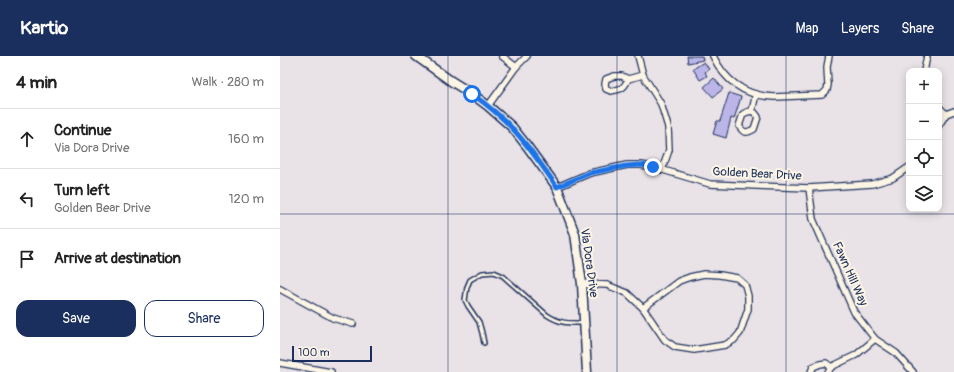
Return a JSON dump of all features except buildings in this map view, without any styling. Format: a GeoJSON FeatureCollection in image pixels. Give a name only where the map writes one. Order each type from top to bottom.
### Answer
{"type":"FeatureCollection","features":[{"type":"Feature","properties":{"kind":"street","name":"Via Dora Drive"},"geometry":{"type":"LineString","coordinates":[[416,56],[472,94],[512,127],[557,187],[575,234],[582,284],[587,372]]}},
{"type":"Feature","properties":{"kind":"street"},"geometry":{"type":"LineString","coordinates":[[502,56],[516,66]]}},
{"type":"Feature","properties":{"kind":"street"},"geometry":{"type":"LineString","coordinates":[[488,106],[516,66],[527,56]]}},
{"type":"Feature","properties":{"kind":"street"},"geometry":{"type":"LineString","coordinates":[[638,56],[642,75],[661,104],[668,127],[669,150],[662,170]]}},
{"type":"Feature","properties":{"kind":"street"},"geometry":{"type":"LineString","coordinates":[[713,56],[722,72],[738,86],[748,92],[767,97],[822,95],[827,90],[828,85],[827,67],[829,56]]}},
{"type":"Feature","properties":{"kind":"street"},"geometry":{"type":"LineString","coordinates":[[925,68],[927,56]]}},
{"type":"Feature","properties":{"kind":"street"},"geometry":{"type":"LineString","coordinates":[[628,79],[642,75]]}},
{"type":"Feature","properties":{"kind":"street"},"geometry":{"type":"LineString","coordinates":[[752,111],[756,94]]}},
{"type":"Feature","properties":{"kind":"street"},"geometry":{"type":"LineString","coordinates":[[942,110],[946,114]]}},
{"type":"Feature","properties":{"kind":"street"},"geometry":{"type":"LineString","coordinates":[[942,121],[946,114],[954,111]]}},
{"type":"Feature","properties":{"kind":"street","name":"Golden Bear Drive"},"geometry":{"type":"LineString","coordinates":[[557,187],[590,173],[626,166],[641,165],[710,184],[809,188],[872,184],[893,178],[906,169]]}},
{"type":"Feature","properties":{"kind":"street","name":"Fawn Hill Way"},"geometry":{"type":"LineString","coordinates":[[809,188],[813,220],[854,312],[875,339],[896,353],[913,372]]}},
{"type":"Feature","properties":{"kind":"street"},"geometry":{"type":"LineString","coordinates":[[582,284],[607,285],[627,293],[643,308],[666,340],[675,347],[694,350],[725,345],[734,340],[740,333],[748,309],[748,296],[745,285],[738,278],[704,274],[679,281],[643,308]]}},
{"type":"Feature","properties":{"kind":"street"},"geometry":{"type":"LineString","coordinates":[[280,289],[333,318],[353,324]]}},
{"type":"Feature","properties":{"kind":"street"},"geometry":{"type":"LineString","coordinates":[[811,372],[813,367],[826,363],[830,369],[856,355],[875,339]]}},
{"type":"Feature","properties":{"kind":"street"},"geometry":{"type":"LineString","coordinates":[[280,364],[332,372]]}},
{"type":"Feature","properties":{"kind":"lane"},"geometry":{"type":"LineString","coordinates":[[484,343],[479,322],[465,300],[470,280],[482,273],[494,272],[503,276],[547,315],[554,319],[565,323],[584,323]]}},
{"type":"Feature","properties":{"kind":"route"},"geometry":{"type":"LineString","coordinates":[[472,94],[512,127],[557,187],[590,173],[626,166],[641,165],[653,167]]}}]}
